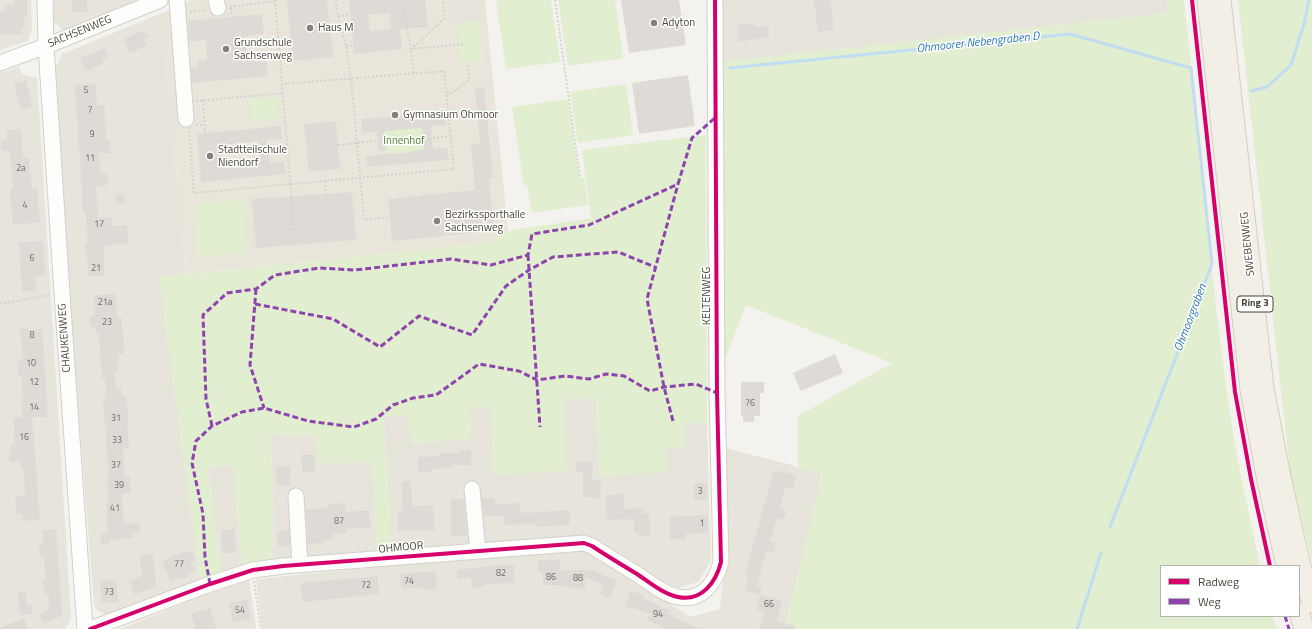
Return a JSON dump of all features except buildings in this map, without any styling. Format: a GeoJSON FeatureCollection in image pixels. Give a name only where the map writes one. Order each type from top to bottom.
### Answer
{"type":"FeatureCollection","features":[{"type":"Feature","properties":{"kind":"main road","name":"SWEBENWEG"},"geometry":{"type":"LineString","coordinates":[[1207,0],[1250,390],[1267,481],[1286,565]]}},
{"type":"Feature","properties":{"kind":"main road","name":"SWEBENWEG"},"geometry":{"type":"LineString","coordinates":[[1221,0],[1264,388],[1281,477],[1301,566],[1312,603]]}},
{"type":"Feature","properties":{"kind":"main road"},"geometry":{"type":"LineString","coordinates":[[1300,615],[1304,629]]}},
{"type":"Feature","properties":{"kind":"street","name":"CHAUKENWEG"},"geometry":{"type":"LineString","coordinates":[[45,0],[46,46],[85,629]]}},
{"type":"Feature","properties":{"kind":"street","name":"SACHSENWEG"},"geometry":{"type":"LineString","coordinates":[[0,63],[160,0]]}},
{"type":"Feature","properties":{"kind":"street"},"geometry":{"type":"LineString","coordinates":[[177,0],[184,102],[190,124]]}},
{"type":"Feature","properties":{"kind":"street","name":"KELTENWEG"},"geometry":{"type":"LineString","coordinates":[[708,588],[718,575],[721,562],[717,385],[715,0]]}},
{"type":"Feature","properties":{"kind":"street"},"geometry":{"type":"LineString","coordinates":[[472,489],[478,551]]}},
{"type":"Feature","properties":{"kind":"street"},"geometry":{"type":"LineString","coordinates":[[296,496],[300,565]]}},
{"type":"Feature","properties":{"kind":"street","name":"OHMOOR"},"geometry":{"type":"LineString","coordinates":[[90,629],[210,584],[253,570],[584,543],[592,546],[655,586],[671,594],[684,597],[697,595],[708,588]]}},
{"type":"Feature","properties":{"kind":"path"},"geometry":{"type":"LineString","coordinates":[[274,0],[294,228],[289,229]]}},
{"type":"Feature","properties":{"kind":"path"},"geometry":{"type":"LineString","coordinates":[[336,0],[351,78],[364,220],[390,217]]}},
{"type":"Feature","properties":{"kind":"path"},"geometry":{"type":"LineString","coordinates":[[411,49],[445,18],[443,0]]}},
{"type":"Feature","properties":{"kind":"path"},"geometry":{"type":"LineString","coordinates":[[555,0],[580,178]]}},
{"type":"Feature","properties":{"kind":"path"},"geometry":{"type":"LineString","coordinates":[[222,5],[232,16]]}},
{"type":"Feature","properties":{"kind":"path"},"geometry":{"type":"LineString","coordinates":[[404,12],[414,73]]}},
{"type":"Feature","properties":{"kind":"path"},"geometry":{"type":"LineString","coordinates":[[338,16],[350,15]]}},
{"type":"Feature","properties":{"kind":"path"},"geometry":{"type":"LineString","coordinates":[[411,49],[466,44]]}},
{"type":"Feature","properties":{"kind":"path"},"geometry":{"type":"LineString","coordinates":[[346,46],[353,45]]}},
{"type":"Feature","properties":{"kind":"path"},"geometry":{"type":"LineString","coordinates":[[447,96],[469,80],[468,64]]}},
{"type":"Feature","properties":{"kind":"path"},"geometry":{"type":"LineString","coordinates":[[205,124],[190,124],[194,192],[454,169],[444,71],[282,84]]}},
{"type":"Feature","properties":{"kind":"path"},"geometry":{"type":"LineString","coordinates":[[184,102],[282,93]]}},
{"type":"Feature","properties":{"kind":"path"},"geometry":{"type":"LineString","coordinates":[[203,100],[205,133]]}},
{"type":"Feature","properties":{"kind":"path"},"geometry":{"type":"LineString","coordinates":[[433,138],[451,136]]}},
{"type":"Feature","properties":{"kind":"path"},"geometry":{"type":"LineString","coordinates":[[338,144],[377,141]]}},
{"type":"Feature","properties":{"kind":"path"},"geometry":{"type":"LineString","coordinates":[[221,148],[228,148],[234,153],[249,152],[254,147],[260,146]]}},
{"type":"Feature","properties":{"kind":"path"},"geometry":{"type":"LineString","coordinates":[[268,150],[287,148]]}},
{"type":"Feature","properties":{"kind":"path"},"geometry":{"type":"LineString","coordinates":[[325,181],[326,194]]}},
{"type":"Feature","properties":{"kind":"path"},"geometry":{"type":"LineString","coordinates":[[0,304],[62,293]]}},
{"type":"Feature","properties":{"kind":"path"},"geometry":{"type":"LineString","coordinates":[[253,570],[261,629]]}},
{"type":"Feature","properties":{"kind":"shaded area"},"geometry":{"type":"Polygon","coordinates":[[[0,0],[31,0],[32,29],[28,41],[0,50],[0,0]]]}},
{"type":"Feature","properties":{"kind":"shaded area"},"geometry":{"type":"Polygon","coordinates":[[[52,0],[138,0],[63,30],[52,20],[52,0]]]}},
{"type":"Feature","properties":{"kind":"shaded area","name":"Gymnasium Ohmoor"},"geometry":{"type":"Polygon","coordinates":[[[192,0],[485,0],[508,231],[486,243],[186,274],[162,13],[192,0]]]}},
{"type":"Feature","properties":{"kind":"shaded area"},"geometry":{"type":"Polygon","coordinates":[[[452,0],[475,0],[477,21],[455,23],[452,0]]]}},
{"type":"Feature","properties":{"kind":"shaded area"},"geometry":{"type":"Polygon","coordinates":[[[722,0],[1167,0],[1168,13],[722,62],[722,0]]]}},
{"type":"Feature","properties":{"kind":"shaded area"},"geometry":{"type":"Polygon","coordinates":[[[162,13],[186,274],[159,277],[200,579],[108,615],[101,613],[96,609],[94,603],[51,77],[62,54],[162,13]]]}},
{"type":"Feature","properties":{"kind":"shaded area"},"geometry":{"type":"Polygon","coordinates":[[[19,67],[22,74],[37,78],[71,618],[68,625],[64,629],[0,629],[0,73],[19,67]]]}},
{"type":"Feature","properties":{"kind":"shaded area"},"geometry":{"type":"Polygon","coordinates":[[[596,398],[600,476],[666,448],[685,424],[707,423],[711,561],[698,582],[678,588],[653,580],[586,535],[392,552],[384,417],[408,415],[410,443],[471,439],[470,408],[491,407],[494,474],[563,399],[596,398]]]}},
{"type":"Feature","properties":{"kind":"shaded area"},"geometry":{"type":"Polygon","coordinates":[[[271,434],[315,435],[319,464],[373,461],[377,554],[274,562],[271,434]]]}},
{"type":"Feature","properties":{"kind":"shaded area"},"geometry":{"type":"Polygon","coordinates":[[[722,447],[822,473],[785,629],[262,629],[256,579],[458,559],[580,550],[595,555],[690,617],[720,609],[724,574],[722,447]]]}},
{"type":"Feature","properties":{"kind":"shaded area"},"geometry":{"type":"Polygon","coordinates":[[[233,465],[242,568],[221,572],[208,467],[233,465]]]}},
{"type":"Feature","properties":{"kind":"shaded area"},"geometry":{"type":"Polygon","coordinates":[[[249,578],[256,629],[119,629],[249,578]]]}},
{"type":"Feature","properties":{"kind":"green space"},"geometry":{"type":"Polygon","coordinates":[[[496,0],[551,0],[560,62],[506,69],[496,0]]]}},
{"type":"Feature","properties":{"kind":"green space"},"geometry":{"type":"Polygon","coordinates":[[[558,0],[615,0],[623,58],[568,66],[558,0]]]}},
{"type":"Feature","properties":{"kind":"green space"},"geometry":{"type":"Polygon","coordinates":[[[1167,0],[1184,0],[1215,296],[1227,394],[1238,459],[1260,565],[1160,565],[1160,617],[1273,617],[1277,629],[785,629],[822,474],[798,468],[798,416],[892,363],[746,305],[721,370],[722,62],[1168,13],[1167,0]]]}},
{"type":"Feature","properties":{"kind":"green space"},"geometry":{"type":"Polygon","coordinates":[[[1238,0],[1312,0],[1312,562],[1290,471],[1238,0]]]}},
{"type":"Feature","properties":{"kind":"green space"},"geometry":{"type":"Polygon","coordinates":[[[479,21],[482,61],[459,63],[456,24],[479,21]]]}},
{"type":"Feature","properties":{"kind":"green space"},"geometry":{"type":"Polygon","coordinates":[[[626,84],[633,135],[578,143],[570,92],[626,84]]]}},
{"type":"Feature","properties":{"kind":"green space"},"geometry":{"type":"Polygon","coordinates":[[[278,97],[280,118],[250,120],[248,99],[278,97]]]}},
{"type":"Feature","properties":{"kind":"green space"},"geometry":{"type":"Polygon","coordinates":[[[568,99],[579,178],[584,178],[588,205],[532,213],[527,186],[524,187],[512,107],[568,99]]]}},
{"type":"Feature","properties":{"kind":"green space","name":"Innenhof"},"geometry":{"type":"Polygon","coordinates":[[[422,128],[424,149],[406,153],[386,153],[384,131],[422,128]]]}},
{"type":"Feature","properties":{"kind":"green space"},"geometry":{"type":"Polygon","coordinates":[[[706,135],[707,423],[685,424],[685,447],[666,448],[667,472],[600,476],[596,398],[563,400],[567,471],[494,475],[491,407],[470,408],[471,439],[410,443],[408,415],[384,417],[392,552],[377,554],[373,462],[318,464],[315,435],[271,434],[274,562],[242,568],[233,465],[208,467],[221,572],[200,579],[159,277],[486,243],[508,231],[591,218],[582,150],[706,135]]]}},
{"type":"Feature","properties":{"kind":"green space"},"geometry":{"type":"Polygon","coordinates":[[[244,199],[248,252],[199,258],[195,204],[244,199]]]}},
{"type":"Feature","properties":{"kind":"waterway","name":"Ohmoorgraben"},"geometry":{"type":"LineString","coordinates":[[1251,91],[1267,87],[1291,65],[1304,24],[1309,0]]}},
{"type":"Feature","properties":{"kind":"waterway","name":"Ohmoorer Nebengraben D"},"geometry":{"type":"LineString","coordinates":[[730,68],[1070,34],[1191,68],[1212,264],[1110,527]]}},
{"type":"Feature","properties":{"kind":"waterway","name":"Ohmoorgraben"},"geometry":{"type":"LineString","coordinates":[[1077,629],[1101,553]]}},
{"type":"Feature","properties":{"kind":"marked path"},"geometry":{"type":"LineString","coordinates":[[212,426],[206,399],[203,315],[227,293],[256,289],[275,275],[319,268],[355,270],[451,259],[491,265],[528,255],[532,234],[589,225],[678,184],[692,138],[716,117]]}},
{"type":"Feature","properties":{"kind":"marked path"},"geometry":{"type":"LineString","coordinates":[[673,421],[664,387],[647,299],[678,184]]}},
{"type":"Feature","properties":{"kind":"marked path"},"geometry":{"type":"LineString","coordinates":[[255,304],[333,319],[380,347],[419,316],[472,335],[506,286],[529,270],[553,257],[618,252],[655,267]]}},
{"type":"Feature","properties":{"kind":"marked path"},"geometry":{"type":"LineString","coordinates":[[528,255],[540,427]]}},
{"type":"Feature","properties":{"kind":"marked path"},"geometry":{"type":"LineString","coordinates":[[256,289],[250,365],[264,408]]}},
{"type":"Feature","properties":{"kind":"marked path"},"geometry":{"type":"LineString","coordinates":[[210,584],[205,557],[203,514],[192,463],[196,441],[212,426],[242,412],[264,408],[308,421],[354,427],[376,419],[393,405],[413,398],[436,395],[479,364],[519,371],[537,380],[565,376],[589,379],[606,374],[624,376],[650,391],[664,387],[696,384],[717,393]]}},
{"type":"Feature","properties":{"kind":"marked path"},"geometry":{"type":"LineString","coordinates":[[1285,617],[1289,629]]}},
{"type":"Feature","properties":{"kind":"cycle path"},"geometry":{"type":"LineString","coordinates":[[90,629],[210,584],[253,570],[283,566],[584,543],[592,546],[656,587],[672,595],[687,598],[707,589],[716,577],[721,562],[717,393],[715,0]]}},
{"type":"Feature","properties":{"kind":"cycle path"},"geometry":{"type":"LineString","coordinates":[[1192,0],[1235,392],[1251,479],[1270,565]]}},
{"type":"Feature","properties":{"kind":"place","name":"Adyton"},"geometry":{"type":"Point","coordinates":[654,23]}},
{"type":"Feature","properties":{"kind":"place","name":"Haus M"},"geometry":{"type":"Point","coordinates":[310,28]}},
{"type":"Feature","properties":{"kind":"place","name":"Grundschule Sachsenweg"},"geometry":{"type":"Point","coordinates":[226,49]}},
{"type":"Feature","properties":{"kind":"place","name":"Gymnasium Ohmoor"},"geometry":{"type":"Point","coordinates":[395,115]}},
{"type":"Feature","properties":{"kind":"place","name":"Stadtteilschule Niendorf"},"geometry":{"type":"Point","coordinates":[210,156]}},
{"type":"Feature","properties":{"kind":"place","name":"Bezirkssporthalle Sachsenweg"},"geometry":{"type":"Point","coordinates":[437,221]}}]}
